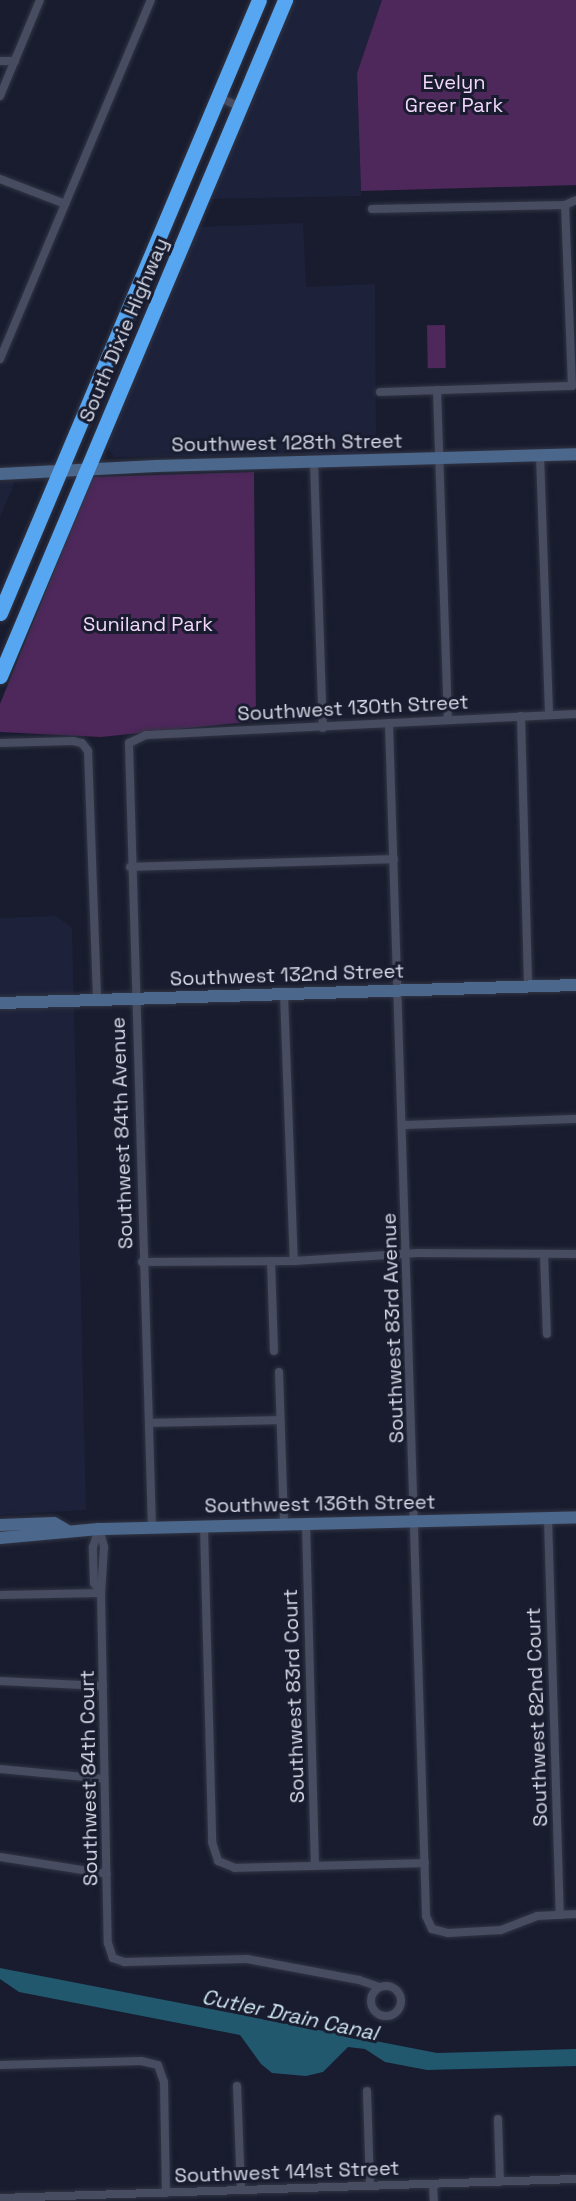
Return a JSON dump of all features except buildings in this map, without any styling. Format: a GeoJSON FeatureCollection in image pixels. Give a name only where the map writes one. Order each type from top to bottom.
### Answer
{"type":"FeatureCollection","features":[{"type":"Feature","properties":{"kind":"highway","name":"South Dixie Highway"},"geometry":{"type":"LineString","coordinates":[[0,613],[259,0]]}},
{"type":"Feature","properties":{"kind":"highway","name":"South Dixie Highway"},"geometry":{"type":"LineString","coordinates":[[0,676],[285,0]]}},
{"type":"Feature","properties":{"kind":"highway"},"geometry":{"type":"LineString","coordinates":[[141,280],[163,290]]}},
{"type":"Feature","properties":{"kind":"street"},"geometry":{"type":"LineString","coordinates":[[0,96],[40,0]]}},
{"type":"Feature","properties":{"kind":"street"},"geometry":{"type":"LineString","coordinates":[[0,359],[151,0]]}},
{"type":"Feature","properties":{"kind":"street"},"geometry":{"type":"LineString","coordinates":[[0,61],[15,61]]}},
{"type":"Feature","properties":{"kind":"street"},"geometry":{"type":"LineString","coordinates":[[218,97],[240,107]]}},
{"type":"Feature","properties":{"kind":"street"},"geometry":{"type":"LineString","coordinates":[[0,179],[65,204]]}},
{"type":"Feature","properties":{"kind":"street"},"geometry":{"type":"LineString","coordinates":[[372,209],[565,205],[576,200]]}},
{"type":"Feature","properties":{"kind":"street"},"geometry":{"type":"LineString","coordinates":[[380,392],[572,386],[565,205]]}},
{"type":"Feature","properties":{"kind":"street"},"geometry":{"type":"LineString","coordinates":[[437,390],[448,719]]}},
{"type":"Feature","properties":{"kind":"street","name":"Southwest 128th Street"},"geometry":{"type":"LineString","coordinates":[[0,474],[576,454]]}},
{"type":"Feature","properties":{"kind":"street"},"geometry":{"type":"LineString","coordinates":[[540,455],[549,715]]}},
{"type":"Feature","properties":{"kind":"street"},"geometry":{"type":"LineString","coordinates":[[314,462],[322,728]]}},
{"type":"Feature","properties":{"kind":"street","name":"Southwest 130th Street"},"geometry":{"type":"LineString","coordinates":[[132,739],[448,719],[576,714]]}},
{"type":"Feature","properties":{"kind":"street"},"geometry":{"type":"LineString","coordinates":[[521,716],[528,987]]}},
{"type":"Feature","properties":{"kind":"street","name":"Southwest 83rd Avenue"},"geometry":{"type":"LineString","coordinates":[[389,723],[416,1522],[426,1916],[432,1929],[448,1933],[492,1932],[537,1917],[560,1915]]}},
{"type":"Feature","properties":{"kind":"street","name":"Southwest 84th Avenue"},"geometry":{"type":"LineString","coordinates":[[132,739],[126,754],[152,1528]]}},
{"type":"Feature","properties":{"kind":"street"},"geometry":{"type":"LineString","coordinates":[[0,743],[73,741],[84,745],[89,764],[97,1000]]}},
{"type":"Feature","properties":{"kind":"street"},"geometry":{"type":"LineString","coordinates":[[129,867],[393,859]]}},
{"type":"Feature","properties":{"kind":"street","name":"Southwest 132nd Street"},"geometry":{"type":"LineString","coordinates":[[0,1003],[576,985]]}},
{"type":"Feature","properties":{"kind":"street"},"geometry":{"type":"LineString","coordinates":[[284,994],[294,1261]]}},
{"type":"Feature","properties":{"kind":"street"},"geometry":{"type":"LineString","coordinates":[[402,1125],[576,1119]]}},
{"type":"Feature","properties":{"kind":"street"},"geometry":{"type":"LineString","coordinates":[[544,1254],[547,1334]]}},
{"type":"Feature","properties":{"kind":"street"},"geometry":{"type":"LineString","coordinates":[[142,1262],[294,1261],[407,1255],[576,1254]]}},
{"type":"Feature","properties":{"kind":"street"},"geometry":{"type":"LineString","coordinates":[[271,1261],[274,1351]]}},
{"type":"Feature","properties":{"kind":"street"},"geometry":{"type":"LineString","coordinates":[[279,1372],[284,1525]]}},
{"type":"Feature","properties":{"kind":"street"},"geometry":{"type":"LineString","coordinates":[[149,1423],[280,1420]]}},
{"type":"Feature","properties":{"kind":"street","name":"Southwest 136th Street"},"geometry":{"type":"LineString","coordinates":[[0,1538],[56,1535],[66,1530],[576,1517]]}},
{"type":"Feature","properties":{"kind":"street","name":"Southwest 82nd Court"},"geometry":{"type":"LineString","coordinates":[[548,1518],[560,1915]]}},
{"type":"Feature","properties":{"kind":"street","name":"Southwest 136th Street"},"geometry":{"type":"LineString","coordinates":[[0,1525],[54,1523],[66,1530]]}},
{"type":"Feature","properties":{"kind":"street","name":"Southwest 83rd Court"},"geometry":{"type":"LineString","coordinates":[[306,1524],[315,1866]]}},
{"type":"Feature","properties":{"kind":"street"},"geometry":{"type":"LineString","coordinates":[[204,1527],[212,1842],[218,1861],[235,1868],[425,1863]]}},
{"type":"Feature","properties":{"kind":"street","name":"Southwest 84th Court"},"geometry":{"type":"LineString","coordinates":[[99,1529],[93,1547],[94,1583],[100,1593],[108,1947],[116,1960],[247,1959],[359,1980],[379,1987]]}},
{"type":"Feature","properties":{"kind":"street"},"geometry":{"type":"LineString","coordinates":[[0,1595],[100,1593]]}},
{"type":"Feature","properties":{"kind":"street"},"geometry":{"type":"LineString","coordinates":[[0,1682],[103,1686]]}},
{"type":"Feature","properties":{"kind":"street"},"geometry":{"type":"LineString","coordinates":[[0,1769],[105,1779]]}},
{"type":"Feature","properties":{"kind":"street"},"geometry":{"type":"LineString","coordinates":[[0,1857],[107,1874]]}},
{"type":"Feature","properties":{"kind":"street"},"geometry":{"type":"LineString","coordinates":[[560,1915],[576,1914]]}},
{"type":"Feature","properties":{"kind":"street"},"geometry":{"type":"LineString","coordinates":[[0,2065],[141,2061],[158,2065],[164,2082],[166,2193]]}},
{"type":"Feature","properties":{"kind":"street"},"geometry":{"type":"LineString","coordinates":[[237,2086],[241,2190]]}},
{"type":"Feature","properties":{"kind":"street"},"geometry":{"type":"LineString","coordinates":[[367,2091],[370,2186]]}},
{"type":"Feature","properties":{"kind":"street"},"geometry":{"type":"LineString","coordinates":[[498,2119],[500,2182]]}},
{"type":"Feature","properties":{"kind":"street","name":"Southwest 141st Street"},"geometry":{"type":"LineString","coordinates":[[0,2198],[576,2179]]}},
{"type":"Feature","properties":{"kind":"street"},"geometry":{"type":"LineString","coordinates":[[433,2184],[434,2201]]}},
{"type":"Feature","properties":{"kind":"shaded area"},"geometry":{"type":"Polygon","coordinates":[[[293,0],[382,0],[357,73],[361,196],[209,199],[293,0]]]}},
{"type":"Feature","properties":{"kind":"shaded area"},"geometry":{"type":"Polygon","coordinates":[[[303,223],[306,287],[375,284],[376,447],[364,454],[114,457],[106,445],[197,227],[303,223]]]}},
{"type":"Feature","properties":{"kind":"shaded area"},"geometry":{"type":"Polygon","coordinates":[[[0,482],[15,482],[0,517],[0,482]]]}},
{"type":"Feature","properties":{"kind":"shaded area"},"geometry":{"type":"Polygon","coordinates":[[[56,916],[72,928],[86,1510],[0,1515],[0,918],[56,916]]]}},
{"type":"Feature","properties":{"kind":"shaded area"},"geometry":{"type":"Polygon","coordinates":[[[0,1968],[437,2053],[576,2049],[576,2066],[427,2070],[385,2062],[365,2049],[348,2047],[323,2072],[306,2076],[272,2073],[261,2064],[240,2035],[19,1992],[0,1979],[0,1968]]]}},
{"type":"Feature","properties":{"kind":"green space","name":"Evelyn Greer Park"},"geometry":{"type":"Polygon","coordinates":[[[382,0],[576,0],[576,185],[361,191],[357,73],[382,0]]]}},
{"type":"Feature","properties":{"kind":"green space"},"geometry":{"type":"Polygon","coordinates":[[[427,325],[445,325],[446,368],[428,368],[427,325]]]}},
{"type":"Feature","properties":{"kind":"green space","name":"Suniland Park"},"geometry":{"type":"Polygon","coordinates":[[[254,472],[256,721],[101,737],[0,732],[0,704],[92,477],[254,472]]]}},
{"type":"Feature","properties":{"kind":"water label","name":"Cutler Drain Canal"},"geometry":{"type":"Point","coordinates":[290,2015]}}]}
